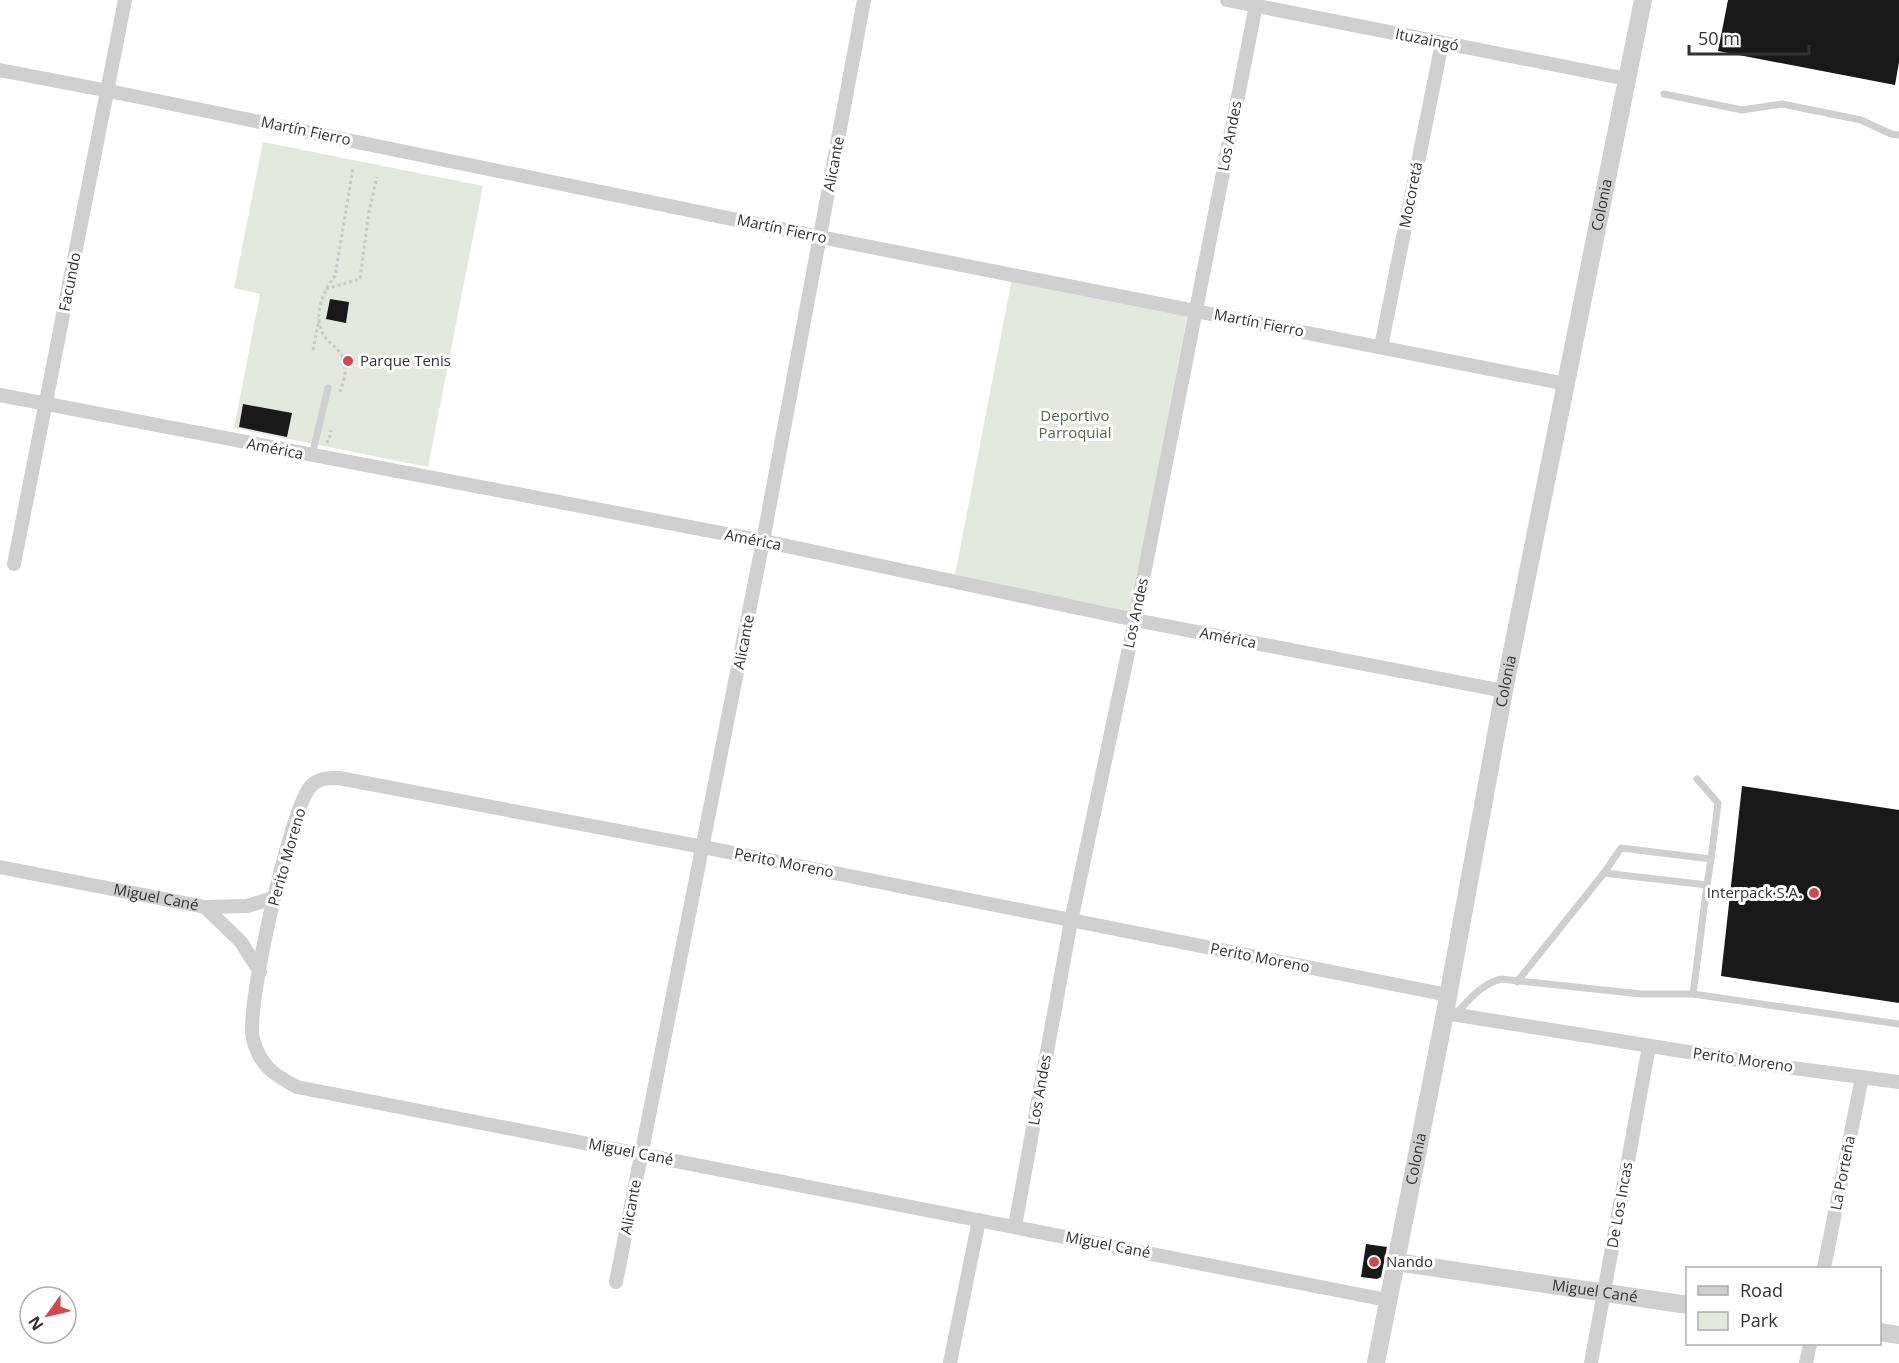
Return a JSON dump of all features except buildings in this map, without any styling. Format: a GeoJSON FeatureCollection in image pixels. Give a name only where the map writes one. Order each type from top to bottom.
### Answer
{"type":"FeatureCollection","features":[{"type":"Feature","properties":{"kind":"street","name":"Facundo"},"geometry":{"type":"LineString","coordinates":[[14,564],[125,0]]}},
{"type":"Feature","properties":{"kind":"street","name":"Alicante"},"geometry":{"type":"LineString","coordinates":[[616,1282],[764,542],[864,0]]}},
{"type":"Feature","properties":{"kind":"street","name":"Ituzaingó"},"geometry":{"type":"LineString","coordinates":[[1227,0],[1256,3],[1442,43],[1627,79]]}},
{"type":"Feature","properties":{"kind":"street","name":"Colonia"},"geometry":{"type":"LineString","coordinates":[[1376,1363],[1387,1300],[1450,1014],[1448,995],[1504,692],[1643,0]]}},
{"type":"Feature","properties":{"kind":"street","name":"Los Andes"},"geometry":{"type":"LineString","coordinates":[[1015,1226],[1071,921],[1135,620],[1256,3]]}},
{"type":"Feature","properties":{"kind":"street","name":"Mocoretá"},"geometry":{"type":"LineString","coordinates":[[1381,347],[1442,43]]}},
{"type":"Feature","properties":{"kind":"street","name":"Martín Fierro"},"geometry":{"type":"LineString","coordinates":[[0,70],[109,90],[820,237],[1566,384]]}},
{"type":"Feature","properties":{"kind":"street","name":"América"},"geometry":{"type":"LineString","coordinates":[[0,394],[314,450],[1135,620],[1504,692]]}},
{"type":"Feature","properties":{"kind":"street","name":"Perito Moreno"},"geometry":{"type":"LineString","coordinates":[[260,972],[273,898],[305,798],[309,789],[318,780],[339,777],[1448,995]]}},
{"type":"Feature","properties":{"kind":"street","name":"Miguel Cané"},"geometry":{"type":"LineString","coordinates":[[0,867],[205,907],[241,942],[260,972],[253,1011],[252,1037],[261,1062],[278,1077],[297,1087],[1387,1300]]}},
{"type":"Feature","properties":{"kind":"street"},"geometry":{"type":"LineString","coordinates":[[205,907],[247,906],[273,898]]}},
{"type":"Feature","properties":{"kind":"street","name":"Perito Moreno"},"geometry":{"type":"LineString","coordinates":[[1450,1014],[1649,1046],[1899,1082]]}},
{"type":"Feature","properties":{"kind":"street","name":"De Los Incas"},"geometry":{"type":"LineString","coordinates":[[1591,1363],[1649,1046]]}},
{"type":"Feature","properties":{"kind":"street","name":"La Porteña"},"geometry":{"type":"LineString","coordinates":[[1824,1267],[1862,1077]]}},
{"type":"Feature","properties":{"kind":"street"},"geometry":{"type":"LineString","coordinates":[[950,1363],[979,1220]]}},
{"type":"Feature","properties":{"kind":"street","name":"Miguel Cané"},"geometry":{"type":"LineString","coordinates":[[1396,1262],[1686,1305]]}},
{"type":"Feature","properties":{"kind":"street"},"geometry":{"type":"LineString","coordinates":[[1881,1332],[1899,1335]]}},
{"type":"Feature","properties":{"kind":"street"},"geometry":{"type":"LineString","coordinates":[[1806,1363],[1810,1345]]}},
{"type":"Feature","properties":{"kind":"lane"},"geometry":{"type":"LineString","coordinates":[[1664,94],[1742,110],[1782,104],[1861,120],[1891,134],[1899,135]]}},
{"type":"Feature","properties":{"kind":"lane"},"geometry":{"type":"LineString","coordinates":[[314,450],[328,388]]}},
{"type":"Feature","properties":{"kind":"lane"},"geometry":{"type":"LineString","coordinates":[[1693,994],[1718,803],[1697,779]]}},
{"type":"Feature","properties":{"kind":"lane"},"geometry":{"type":"LineString","coordinates":[[1517,982],[1604,873],[1621,848],[1711,859]]}},
{"type":"Feature","properties":{"kind":"lane"},"geometry":{"type":"LineString","coordinates":[[1604,873],[1707,885]]}},
{"type":"Feature","properties":{"kind":"lane"},"geometry":{"type":"LineString","coordinates":[[1450,1014],[1480,989],[1501,979],[1641,994],[1693,994],[1899,1024]]}},
{"type":"Feature","properties":{"kind":"path"},"geometry":{"type":"LineString","coordinates":[[313,350],[325,289],[335,276],[353,168]]}},
{"type":"Feature","properties":{"kind":"path"},"geometry":{"type":"LineString","coordinates":[[325,289],[360,279],[369,211],[377,177]]}},
{"type":"Feature","properties":{"kind":"path"},"geometry":{"type":"LineString","coordinates":[[319,316],[323,334],[338,349],[346,368],[338,398]]}},
{"type":"Feature","properties":{"kind":"path"},"geometry":{"type":"LineString","coordinates":[[314,450],[329,441],[334,420]]}},
{"type":"Feature","properties":{"kind":"green space","name":"Parque Tenis"},"geometry":{"type":"Polygon","coordinates":[[[263,142],[483,186],[428,467],[234,428],[260,294],[234,288],[263,142]]]}},
{"type":"Feature","properties":{"kind":"green space","name":"Deportivo Parroquial"},"geometry":{"type":"Polygon","coordinates":[[[1012,278],[1188,313],[1129,616],[954,580],[1012,278]]]}},
{"type":"Feature","properties":{"kind":"place","name":"Parque Tenis"},"geometry":{"type":"Point","coordinates":[348,361]}},
{"type":"Feature","properties":{"kind":"place","name":"Interpack S.A."},"geometry":{"type":"Point","coordinates":[1814,893]}},
{"type":"Feature","properties":{"kind":"place","name":"Nando"},"geometry":{"type":"Point","coordinates":[1374,1262]}}]}
